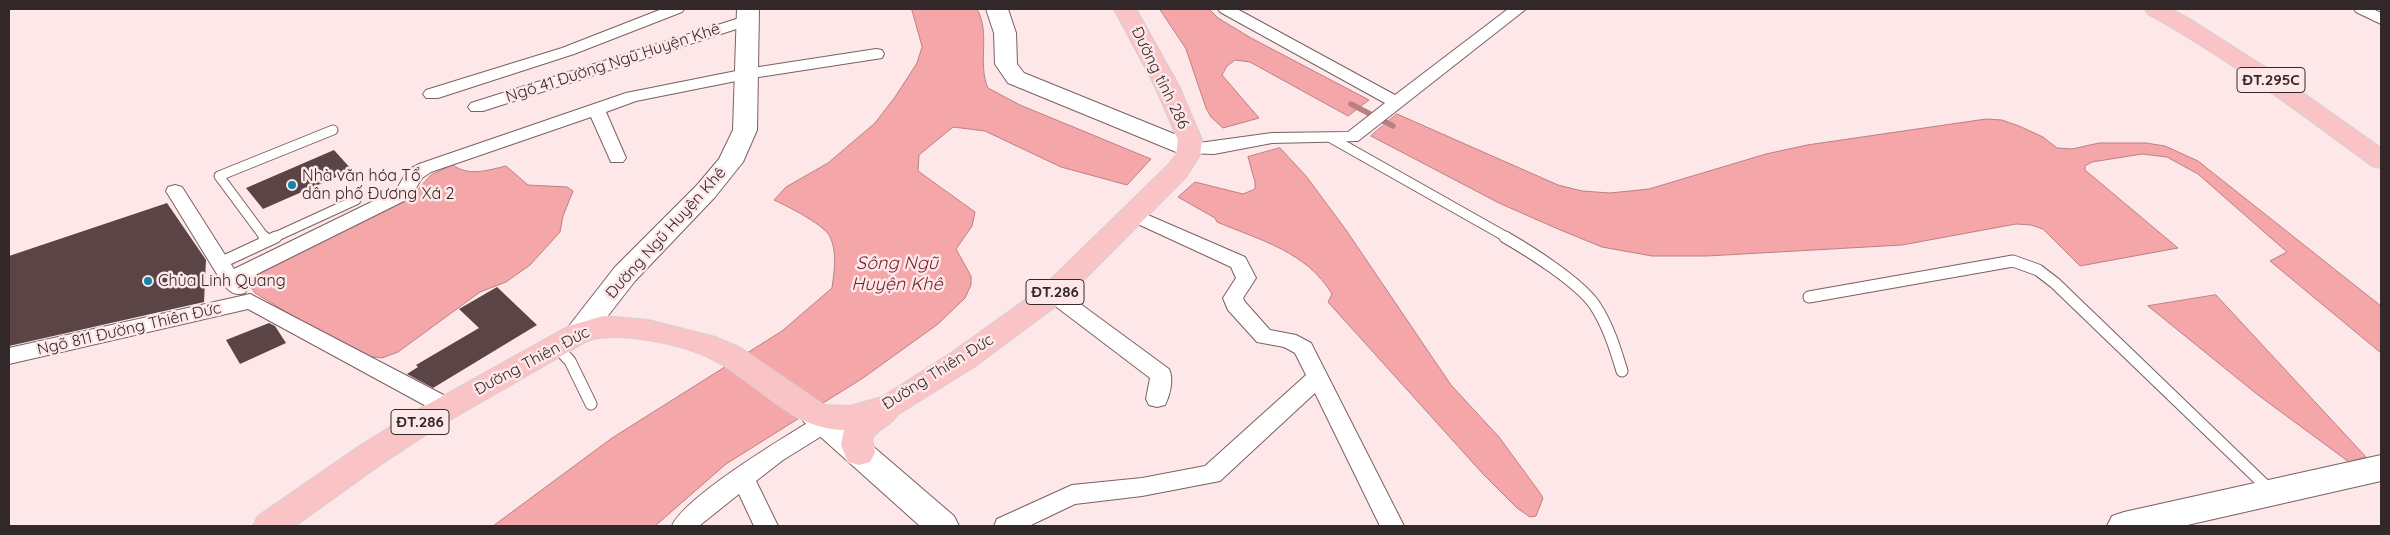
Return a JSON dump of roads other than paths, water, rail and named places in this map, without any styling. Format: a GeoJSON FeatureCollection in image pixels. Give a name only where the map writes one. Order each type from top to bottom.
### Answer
{"type":"FeatureCollection","features":[{"type":"Feature","properties":{"kind":"main road","name":"Đường tỉnh 286"},"geometry":{"type":"LineString","coordinates":[[1125,9],[1167,86],[1190,140],[1190,149]]}},
{"type":"Feature","properties":{"kind":"main road","name":"ĐT.295C"},"geometry":{"type":"LineString","coordinates":[[2156,9],[2230,53],[2304,103],[2381,160]]}},
{"type":"Feature","properties":{"kind":"main road","name":"Đường Thiên Đức"},"geometry":{"type":"LineString","coordinates":[[270,526],[369,456],[447,407],[568,339],[603,326],[633,327],[705,344],[728,355],[820,419],[850,418],[892,405],[964,359],[1053,294],[1134,216],[1185,161],[1190,149]]}},
{"type":"Feature","properties":{"kind":"main road","name":"ĐT.286"},"geometry":{"type":"LineString","coordinates":[[859,453],[855,442],[858,433],[866,424],[892,405]]}},
{"type":"Feature","properties":{"kind":"street"},"geometry":{"type":"LineString","coordinates":[[432,94],[568,51],[676,9]]}},
{"type":"Feature","properties":{"kind":"street"},"geometry":{"type":"LineString","coordinates":[[997,9],[1005,33],[1006,64],[1016,78],[1190,149],[1214,148],[1272,138],[1352,137],[1518,9]]}},
{"type":"Feature","properties":{"kind":"street"},"geometry":{"type":"LineString","coordinates":[[1226,9],[1393,106]]}},
{"type":"Feature","properties":{"kind":"street"},"geometry":{"type":"LineString","coordinates":[[2362,9],[2381,19]]}},
{"type":"Feature","properties":{"kind":"street","name":"Đường Ngũ Huyện Khê"},"geometry":{"type":"LineString","coordinates":[[568,339],[625,274],[706,191],[730,162],[745,130],[748,14]]}},
{"type":"Feature","properties":{"kind":"street","name":"Ngõ 41 Đường Ngũ Huyện Khê"},"geometry":{"type":"LineString","coordinates":[[477,106],[748,14]]}},
{"type":"Feature","properties":{"kind":"street"},"geometry":{"type":"LineString","coordinates":[[225,271],[403,194],[415,174],[425,168],[596,108],[632,97],[746,74],[876,54]]}},
{"type":"Feature","properties":{"kind":"street"},"geometry":{"type":"LineString","coordinates":[[596,108],[618,158]]}},
{"type":"Feature","properties":{"kind":"street","name":"Ngõ 811 Đường Thiên Đức"},"geometry":{"type":"LineString","coordinates":[[175,191],[225,271],[250,300],[447,407]]}},
{"type":"Feature","properties":{"kind":"street"},"geometry":{"type":"LineString","coordinates":[[1134,216],[1238,262],[1244,270],[1246,278],[1245,285],[1233,298],[1235,305],[1264,337],[1289,340],[1303,348],[1392,526]]}},
{"type":"Feature","properties":{"kind":"street"},"geometry":{"type":"LineString","coordinates":[[1053,294],[1161,375],[1157,399]]}},
{"type":"Feature","properties":{"kind":"street","name":"Ngõ 811 Đường Thiên Đức"},"geometry":{"type":"LineString","coordinates":[[9,356],[250,300]]}},
{"type":"Feature","properties":{"kind":"street"},"geometry":{"type":"LineString","coordinates":[[1006,526],[1072,495],[1142,487],[1212,474],[1317,378]]}},
{"type":"Feature","properties":{"kind":"street"},"geometry":{"type":"LineString","coordinates":[[684,526],[699,511],[820,419],[942,526]]}},
{"type":"Feature","properties":{"kind":"street"},"geometry":{"type":"LineString","coordinates":[[2124,526],[2380,468]]}},
{"type":"Feature","properties":{"kind":"street"},"geometry":{"type":"LineString","coordinates":[[743,477],[766,526]]}},
{"type":"Feature","properties":{"kind":"lane"},"geometry":{"type":"LineString","coordinates":[[267,241],[219,176],[333,130]]}},
{"type":"Feature","properties":{"kind":"lane"},"geometry":{"type":"LineString","coordinates":[[1331,138],[1526,249],[1572,283],[1594,303],[1611,335],[1622,371]]}},
{"type":"Feature","properties":{"kind":"lane"},"geometry":{"type":"LineString","coordinates":[[225,271],[267,241],[356,200]]}},
{"type":"Feature","properties":{"kind":"lane"},"geometry":{"type":"LineString","coordinates":[[1809,297],[2013,262],[2030,266],[2055,283],[2273,492]]}},
{"type":"Feature","properties":{"kind":"lane"},"geometry":{"type":"LineString","coordinates":[[568,339],[570,361],[591,404]]}},
{"type":"Feature","properties":{"kind":"water","name":"Sông Ngũ Huyện Khê"},"geometry":{"type":"Polygon","coordinates":[[[912,9],[977,9],[983,28],[984,69],[988,88],[1020,105],[1151,159],[1127,185],[1061,167],[985,131],[953,127],[919,155],[918,171],[975,212],[972,226],[956,249],[971,276],[971,285],[965,298],[938,324],[863,378],[726,464],[655,526],[493,526],[612,438],[782,331],[832,288],[834,248],[829,235],[812,220],[774,200],[786,187],[828,163],[875,123],[895,97],[917,63],[922,47],[912,9]]]}},
{"type":"Feature","properties":{"kind":"water"},"geometry":{"type":"Polygon","coordinates":[[[1160,9],[1209,9],[1218,18],[1251,38],[1369,100],[1348,116],[1250,62],[1235,60],[1227,66],[1222,75],[1259,118],[1223,128],[1211,117],[1206,108],[1186,49],[1160,9]]]}},
{"type":"Feature","properties":{"kind":"water"},"geometry":{"type":"Polygon","coordinates":[[[1397,114],[1558,185],[1582,191],[1610,193],[1649,189],[1766,154],[1807,145],[1986,119],[2002,120],[2019,126],[2043,137],[2057,148],[2072,149],[2099,143],[2146,143],[2165,146],[2198,161],[2381,306],[2381,353],[2270,261],[2287,252],[2198,174],[2167,157],[2142,154],[2092,162],[2085,166],[2085,170],[2178,248],[2080,266],[2043,229],[2031,225],[2016,224],[1902,245],[1707,256],[1652,256],[1602,247],[1558,229],[1499,203],[1371,136],[1397,114]]]}},
{"type":"Feature","properties":{"kind":"water"},"geometry":{"type":"Polygon","coordinates":[[[1280,148],[1306,176],[1346,230],[1451,385],[1499,437],[1540,493],[1543,498],[1536,516],[1530,517],[1517,508],[1483,474],[1328,302],[1332,294],[1310,268],[1281,249],[1217,222],[1215,218],[1178,197],[1195,182],[1243,194],[1255,189],[1248,157],[1280,148]]]}},
{"type":"Feature","properties":{"kind":"water"},"geometry":{"type":"Polygon","coordinates":[[[453,165],[459,169],[472,172],[506,166],[528,185],[567,187],[573,191],[563,216],[560,232],[530,265],[506,282],[480,292],[398,352],[382,358],[357,355],[255,293],[251,287],[254,277],[261,270],[412,196],[431,175],[453,165]]]}},
{"type":"Feature","properties":{"kind":"water"},"geometry":{"type":"Polygon","coordinates":[[[2216,295],[2366,457],[2349,462],[2258,395],[2148,306],[2216,295]]]}},
{"type":"Feature","properties":{"kind":"waterway"},"geometry":{"type":"LineString","coordinates":[[1351,104],[1393,126]]}},
{"type":"Feature","properties":{"kind":"place","name":"Nhà văn hóa Tổ dân phố Đương Xá 2"},"geometry":{"type":"Point","coordinates":[292,185]}},
{"type":"Feature","properties":{"kind":"place","name":"Chùa Linh Quang"},"geometry":{"type":"Point","coordinates":[148,281]}}]}
